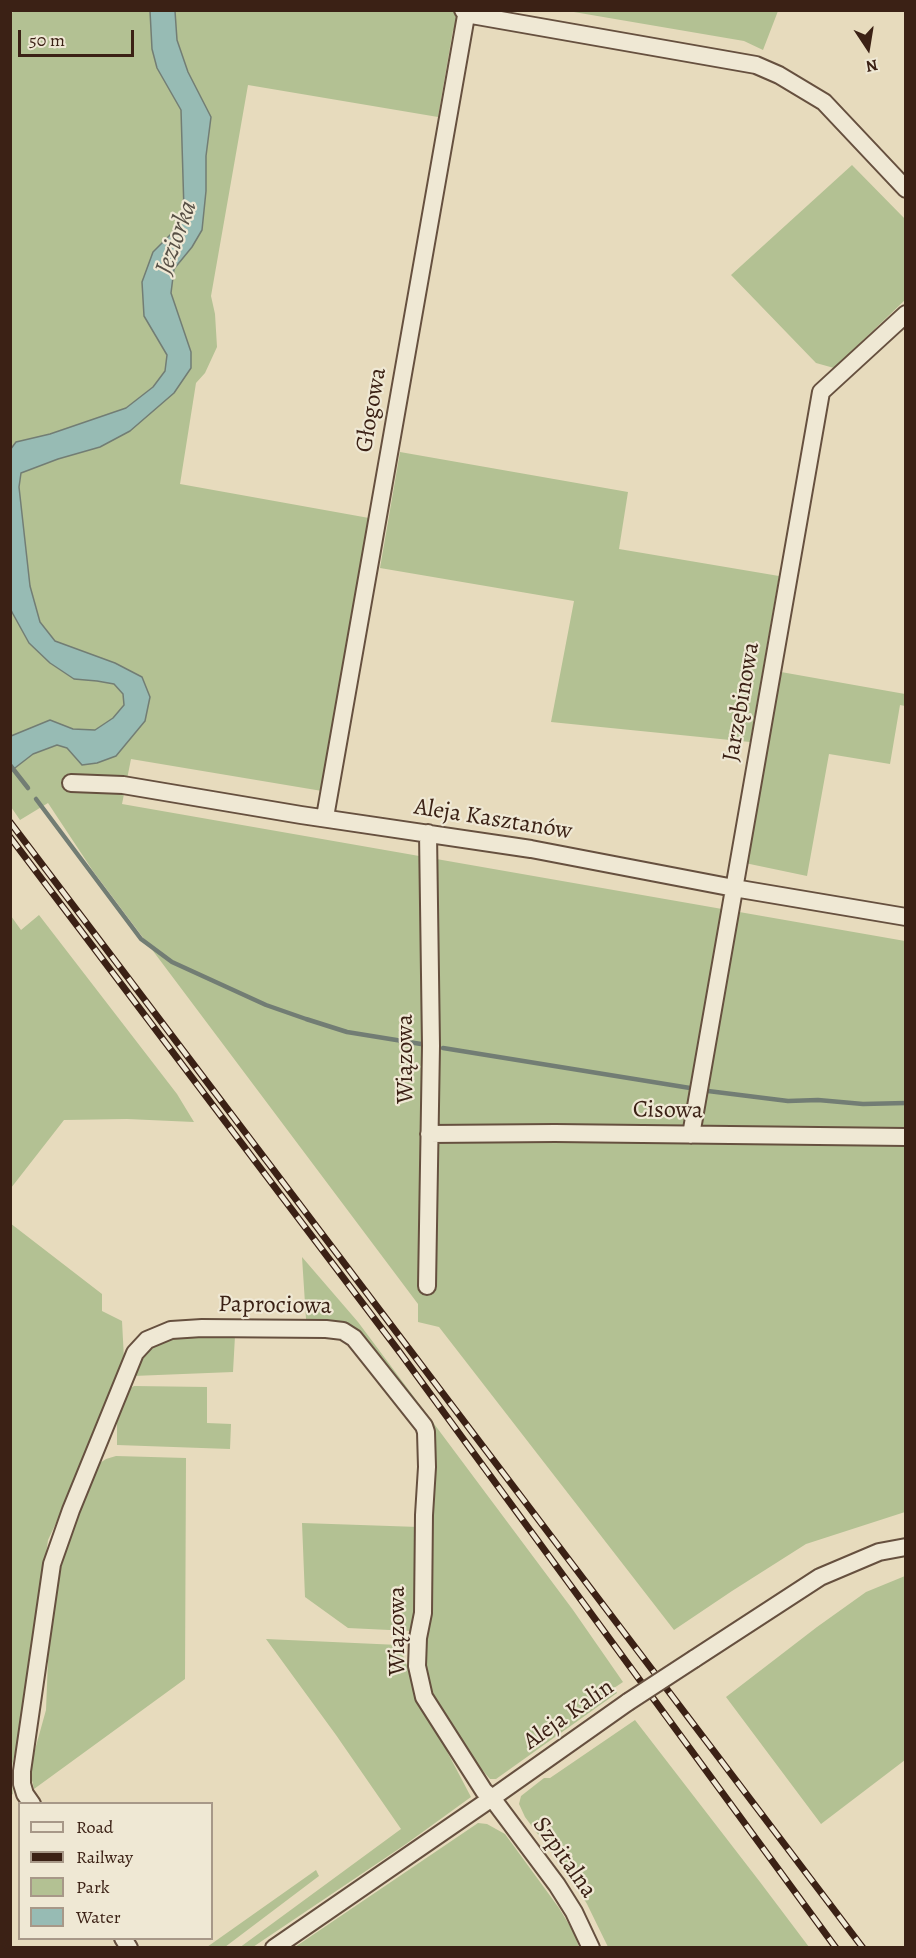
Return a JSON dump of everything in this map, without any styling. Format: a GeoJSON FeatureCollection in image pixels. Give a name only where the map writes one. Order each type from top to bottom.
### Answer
{"type":"FeatureCollection","features":[{"type":"Feature","properties":{"kind":"street"},"geometry":{"type":"LineString","coordinates":[[465,12],[756,66],[779,75],[824,102],[906,189]]}},
{"type":"Feature","properties":{"kind":"street","name":"Głogowa"},"geometry":{"type":"LineString","coordinates":[[325,817],[465,12]]}},
{"type":"Feature","properties":{"kind":"street","name":"Jarzębinowa"},"geometry":{"type":"LineString","coordinates":[[691,1135],[821,392],[906,314]]}},
{"type":"Feature","properties":{"kind":"street","name":"Aleja Kasztanów"},"geometry":{"type":"LineString","coordinates":[[71,783],[123,785],[531,849],[734,888],[906,917]]}},
{"type":"Feature","properties":{"kind":"street","name":"Wiązowa"},"geometry":{"type":"LineString","coordinates":[[427,1286],[431,1046],[428,833]]}},
{"type":"Feature","properties":{"kind":"street","name":"Cisowa"},"geometry":{"type":"LineString","coordinates":[[429,1134],[906,1137]]}},
{"type":"Feature","properties":{"kind":"street","name":"Paprociowa"},"geometry":{"type":"LineString","coordinates":[[29,1799],[22,1784],[22,1771],[52,1564],[71,1510],[135,1353],[147,1340],[171,1330],[202,1328],[344,1331],[354,1338],[424,1426],[427,1443]]}},
{"type":"Feature","properties":{"kind":"street","name":"Wiązowa"},"geometry":{"type":"LineString","coordinates":[[427,1443],[422,1567],[423,1613],[418,1638],[417,1666],[424,1697],[484,1791],[492,1798]]}},
{"type":"Feature","properties":{"kind":"street","name":"Aleja Kalin"},"geometry":{"type":"LineString","coordinates":[[274,1947],[628,1702],[820,1577],[879,1552],[906,1547]]}},
{"type":"Feature","properties":{"kind":"street","name":"Szpitalna"},"geometry":{"type":"LineString","coordinates":[[492,1798],[557,1885],[574,1912],[591,1947]]}},
{"type":"Feature","properties":{"kind":"green space"},"geometry":{"type":"Polygon","coordinates":[[[18,10],[150,11],[152,49],[157,68],[181,110],[184,211],[172,233],[153,252],[156,337],[167,355],[165,371],[153,387],[126,408],[50,434],[17,442],[11,450],[11,13],[18,10]]]}},
{"type":"Feature","properties":{"kind":"green space"},"geometry":{"type":"Polygon","coordinates":[[[778,10],[763,50],[744,41],[568,11],[778,10]]]}},
{"type":"Feature","properties":{"kind":"green space"},"geometry":{"type":"Polygon","coordinates":[[[175,11],[455,11],[458,19],[456,30],[453,30],[438,117],[248,85],[211,296],[215,314],[217,347],[205,373],[196,383],[180,484],[369,518],[322,791],[131,759],[122,804],[905,941],[905,1512],[806,1544],[674,1630],[439,1327],[418,1322],[418,1304],[93,871],[48,803],[20,820],[11,807],[11,771],[33,754],[58,745],[67,748],[82,765],[116,756],[145,721],[150,697],[142,677],[115,663],[55,641],[40,622],[30,586],[19,487],[21,473],[100,447],[191,352],[171,293],[174,269],[192,247],[206,191],[206,156],[211,117],[188,72],[177,40],[175,11]]]}},
{"type":"Feature","properties":{"kind":"green space"},"geometry":{"type":"Polygon","coordinates":[[[852,165],[905,219],[905,300],[834,368],[816,363],[731,275],[852,165]]]}},
{"type":"Feature","properties":{"kind":"green space"},"geometry":{"type":"Polygon","coordinates":[[[400,452],[628,492],[619,549],[779,576],[750,742],[551,722],[574,601],[380,568],[400,452]]]}},
{"type":"Feature","properties":{"kind":"green space"},"geometry":{"type":"Polygon","coordinates":[[[10,608],[29,643],[50,663],[74,679],[114,684],[123,694],[124,705],[113,718],[95,730],[73,729],[50,720],[11,736],[10,608]]]}},
{"type":"Feature","properties":{"kind":"green space"},"geometry":{"type":"Polygon","coordinates":[[[781,672],[905,694],[905,706],[900,705],[890,764],[829,754],[807,876],[745,863],[781,672]]]}},
{"type":"Feature","properties":{"kind":"green space"},"geometry":{"type":"Polygon","coordinates":[[[39,915],[177,1094],[194,1122],[127,1119],[64,1120],[11,1188],[11,916],[21,930],[39,915]]]}},
{"type":"Feature","properties":{"kind":"green space"},"geometry":{"type":"Polygon","coordinates":[[[10,1223],[102,1294],[102,1311],[122,1321],[124,1359],[73,1487],[48,1540],[24,1714],[11,1770],[13,1794],[11,1795],[10,1223]]]}},
{"type":"Feature","properties":{"kind":"green space"},"geometry":{"type":"Polygon","coordinates":[[[302,1257],[358,1322],[573,1610],[623,1682],[614,1688],[617,1693],[496,1779],[490,1779],[483,1771],[479,1774],[426,1681],[423,1657],[433,1440],[359,1339],[310,1325],[306,1319],[302,1257]]]}},
{"type":"Feature","properties":{"kind":"green space"},"geometry":{"type":"Polygon","coordinates":[[[187,1335],[235,1336],[233,1372],[133,1376],[144,1350],[160,1340],[187,1335]]]}},
{"type":"Feature","properties":{"kind":"green space"},"geometry":{"type":"Polygon","coordinates":[[[134,1386],[207,1387],[207,1423],[231,1424],[230,1449],[117,1445],[117,1419],[129,1389],[134,1386]]]}},
{"type":"Feature","properties":{"kind":"green space"},"geometry":{"type":"Polygon","coordinates":[[[116,1456],[186,1458],[185,1679],[34,1789],[31,1764],[46,1710],[49,1634],[60,1572],[61,1552],[72,1520],[100,1463],[116,1456]]]}},
{"type":"Feature","properties":{"kind":"green space"},"geometry":{"type":"Polygon","coordinates":[[[302,1523],[419,1527],[416,1617],[410,1631],[348,1628],[305,1597],[302,1523]]]}},
{"type":"Feature","properties":{"kind":"green space"},"geometry":{"type":"Polygon","coordinates":[[[905,1576],[905,1760],[821,1824],[726,1697],[866,1592],[905,1576]]]}},
{"type":"Feature","properties":{"kind":"green space"},"geometry":{"type":"Polygon","coordinates":[[[266,1639],[399,1645],[421,1702],[471,1797],[406,1844],[253,1947],[239,1948],[401,1829],[266,1639]]]}},
{"type":"Feature","properties":{"kind":"green space"},"geometry":{"type":"Polygon","coordinates":[[[635,1720],[809,1947],[608,1947],[573,1881],[525,1817],[519,1804],[521,1796],[544,1778],[550,1778],[635,1720]]]}},
{"type":"Feature","properties":{"kind":"green space"},"geometry":{"type":"Polygon","coordinates":[[[478,1823],[487,1824],[505,1834],[559,1908],[573,1931],[579,1947],[295,1947],[478,1823]]]}},
{"type":"Feature","properties":{"kind":"green space"},"geometry":{"type":"Polygon","coordinates":[[[316,1870],[319,1876],[225,1947],[207,1947],[316,1870]]]}},
{"type":"Feature","properties":{"kind":"water","name":"Jeziorka"},"geometry":{"type":"Polygon","coordinates":[[[150,11],[175,11],[177,40],[188,72],[211,117],[206,156],[206,191],[202,230],[174,269],[171,293],[191,352],[191,368],[174,393],[130,431],[100,447],[21,473],[19,487],[30,586],[40,622],[55,641],[115,663],[142,677],[150,697],[145,721],[116,756],[97,763],[82,765],[67,748],[57,745],[33,754],[11,771],[11,736],[50,720],[73,729],[95,730],[113,718],[124,705],[123,694],[114,684],[74,679],[50,663],[29,643],[10,608],[10,450],[16,442],[50,434],[126,408],[153,387],[165,371],[167,355],[144,316],[142,282],[153,252],[172,233],[184,211],[181,110],[157,68],[152,49],[150,11]]]}},
{"type":"Feature","properties":{"kind":"waterway"},"geometry":{"type":"LineString","coordinates":[[10,765],[28,788]]}},
{"type":"Feature","properties":{"kind":"waterway"},"geometry":{"type":"LineString","coordinates":[[36,799],[141,939],[172,962],[266,1005],[306,1019],[347,1032],[421,1044]]}},
{"type":"Feature","properties":{"kind":"waterway"},"geometry":{"type":"LineString","coordinates":[[443,1048],[690,1088]]}},
{"type":"Feature","properties":{"kind":"waterway"},"geometry":{"type":"LineString","coordinates":[[708,1091],[788,1101],[906,1103]]}},
{"type":"Feature","properties":{"kind":"railway"},"geometry":{"type":"LineString","coordinates":[[10,822],[863,1948]]}},
{"type":"Feature","properties":{"kind":"railway"},"geometry":{"type":"LineString","coordinates":[[10,837],[401,1354],[836,1948]]}}]}
